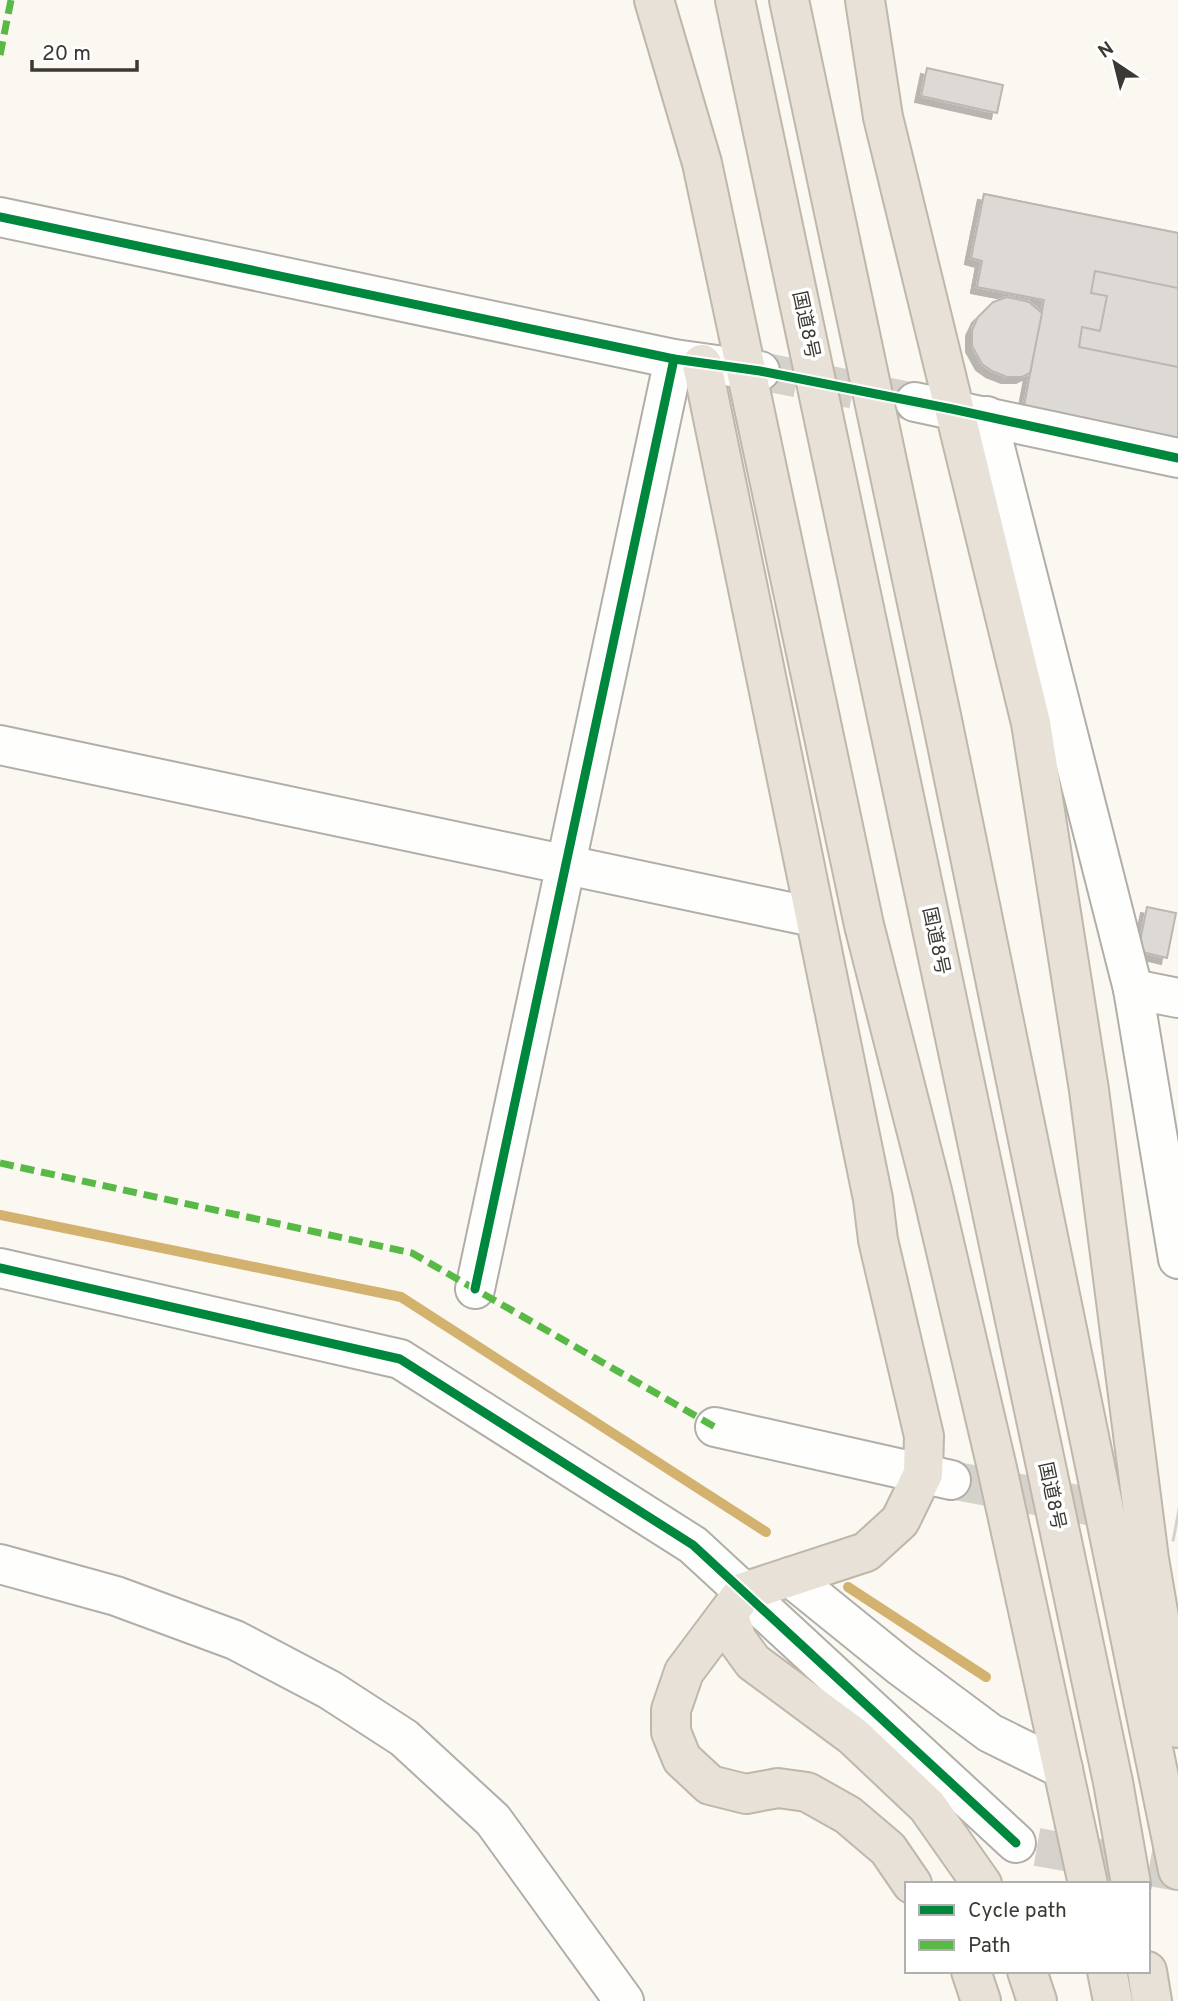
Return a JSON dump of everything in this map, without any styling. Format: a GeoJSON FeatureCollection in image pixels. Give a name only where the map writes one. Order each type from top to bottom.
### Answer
{"type":"FeatureCollection","features":[{"type":"Feature","properties":{"kind":"highway"},"geometry":{"type":"LineString","coordinates":[[654,0],[702,163],[752,370],[864,925],[935,1204],[1088,1882]]}},
{"type":"Feature","properties":{"kind":"highway","name":"国道8号"},"geometry":{"type":"LineString","coordinates":[[735,0],[1113,1782],[1131,1882]]}},
{"type":"Feature","properties":{"kind":"highway"},"geometry":{"type":"LineString","coordinates":[[789,0],[948,747],[1178,1870]]}},
{"type":"Feature","properties":{"kind":"highway"},"geometry":{"type":"LineString","coordinates":[[865,0],[883,117],[970,413],[1031,723],[1089,1090],[1149,1559],[1178,1728]]}},
{"type":"Feature","properties":{"kind":"highway"},"geometry":{"type":"LineString","coordinates":[[688,362],[813,917],[873,1199],[878,1240],[924,1436],[937,1477],[900,1521],[866,1552],[790,1577],[736,1603],[684,1672],[676,1690],[671,1732],[682,1759],[710,1785],[746,1794],[778,1788],[807,1792],[848,1815],[888,1849],[911,1882]]}},
{"type":"Feature","properties":{"kind":"highway"},"geometry":{"type":"LineString","coordinates":[[1124,1375],[1141,1397],[1178,1589]]}},
{"type":"Feature","properties":{"kind":"highway"},"geometry":{"type":"LineString","coordinates":[[736,1603],[737,1640],[753,1662],[853,1736],[927,1806],[960,1849],[981,1882]]}},
{"type":"Feature","properties":{"kind":"highway"},"geometry":{"type":"LineString","coordinates":[[972,1973],[981,2001]]}},
{"type":"Feature","properties":{"kind":"highway"},"geometry":{"type":"LineString","coordinates":[[1028,1973],[1037,2001]]}},
{"type":"Feature","properties":{"kind":"highway"},"geometry":{"type":"LineString","coordinates":[[1107,1973],[1113,2001]]}},
{"type":"Feature","properties":{"kind":"highway"},"geometry":{"type":"LineString","coordinates":[[1147,1973],[1152,2001]]}},
{"type":"Feature","properties":{"kind":"street"},"geometry":{"type":"LineString","coordinates":[[0,217],[688,362],[752,370]]}},
{"type":"Feature","properties":{"kind":"street"},"geometry":{"type":"LineString","coordinates":[[475,1289],[565,866],[688,362]]}},
{"type":"Feature","properties":{"kind":"street"},"geometry":{"type":"LineString","coordinates":[[915,402],[1178,458]]}},
{"type":"Feature","properties":{"kind":"street"},"geometry":{"type":"LineString","coordinates":[[970,413],[1132,989],[1178,1259]]}},
{"type":"Feature","properties":{"kind":"street"},"geometry":{"type":"LineString","coordinates":[[0,745],[813,917]]}},
{"type":"Feature","properties":{"kind":"street"},"geometry":{"type":"LineString","coordinates":[[1132,989],[1178,998]]}},
{"type":"Feature","properties":{"kind":"street"},"geometry":{"type":"LineString","coordinates":[[0,1268],[400,1359],[693,1545],[736,1603],[1027,1845],[960,1849]]}},
{"type":"Feature","properties":{"kind":"street"},"geometry":{"type":"LineString","coordinates":[[715,1427],[937,1477]]}},
{"type":"Feature","properties":{"kind":"street"},"geometry":{"type":"LineString","coordinates":[[0,1564],[116,1596],[235,1640],[330,1690],[404,1738],[493,1820],[624,2001]]}},
{"type":"Feature","properties":{"kind":"street"},"geometry":{"type":"LineString","coordinates":[[790,1577],[900,1666],[990,1733],[1063,1769]]}},
{"type":"Feature","properties":{"kind":"building"},"geometry":{"type":"Polygon","coordinates":[[[927,68],[1003,85],[997,113],[921,96],[927,68]]]}},
{"type":"Feature","properties":{"kind":"building"},"geometry":{"type":"Polygon","coordinates":[[[984,194],[1178,233],[1178,288],[1095,271],[1091,293],[1107,296],[1100,331],[1082,327],[1079,347],[1178,367],[1178,438],[1024,406],[1044,300],[977,287],[982,261],[971,258],[984,194]]]}},
{"type":"Feature","properties":{"kind":"building"},"geometry":{"type":"Polygon","coordinates":[[[984,194],[1178,233],[1178,438],[1024,406],[1044,300],[977,287],[982,261],[971,258],[984,194]]]}},
{"type":"Feature","properties":{"kind":"building"},"geometry":{"type":"Polygon","coordinates":[[[1095,271],[1178,288],[1178,367],[1079,347],[1082,327],[1100,331],[1107,296],[1091,293],[1095,271]]]}},
{"type":"Feature","properties":{"kind":"building"},"geometry":{"type":"Polygon","coordinates":[[[1007,297],[1029,302],[1042,313],[1030,373],[1022,377],[1007,377],[992,371],[982,364],[972,346],[972,330],[978,317],[993,302],[1007,297]]]}},
{"type":"Feature","properties":{"kind":"building"},"geometry":{"type":"Polygon","coordinates":[[[1147,907],[1176,913],[1167,958],[1138,951],[1147,907]]]}},
{"type":"Feature","properties":{"kind":"waterway"},"geometry":{"type":"LineString","coordinates":[[0,1215],[401,1297],[766,1532]]}},
{"type":"Feature","properties":{"kind":"waterway"},"geometry":{"type":"LineString","coordinates":[[848,1587],[986,1677]]}},
{"type":"Feature","properties":{"kind":"tunnel"},"geometry":{"type":"LineString","coordinates":[[760,371],[915,402]]}},
{"type":"Feature","properties":{"kind":"tunnel"},"geometry":{"type":"LineString","coordinates":[[951,1480],[1178,1523]]}},
{"type":"Feature","properties":{"kind":"tunnel"},"geometry":{"type":"LineString","coordinates":[[1037,1847],[1178,1872]]}},
{"type":"Feature","properties":{"kind":"marked path"},"geometry":{"type":"LineString","coordinates":[[0,55],[11,0]]}},
{"type":"Feature","properties":{"kind":"marked path"},"geometry":{"type":"LineString","coordinates":[[0,1163],[412,1253],[715,1427]]}},
{"type":"Feature","properties":{"kind":"cycle path"},"geometry":{"type":"LineString","coordinates":[[0,217],[674,359],[760,371],[1178,458]]}},
{"type":"Feature","properties":{"kind":"cycle path"},"geometry":{"type":"LineString","coordinates":[[475,1289],[674,359]]}},
{"type":"Feature","properties":{"kind":"cycle path"},"geometry":{"type":"LineString","coordinates":[[0,1268],[400,1359],[693,1545],[1016,1843]]}}]}
